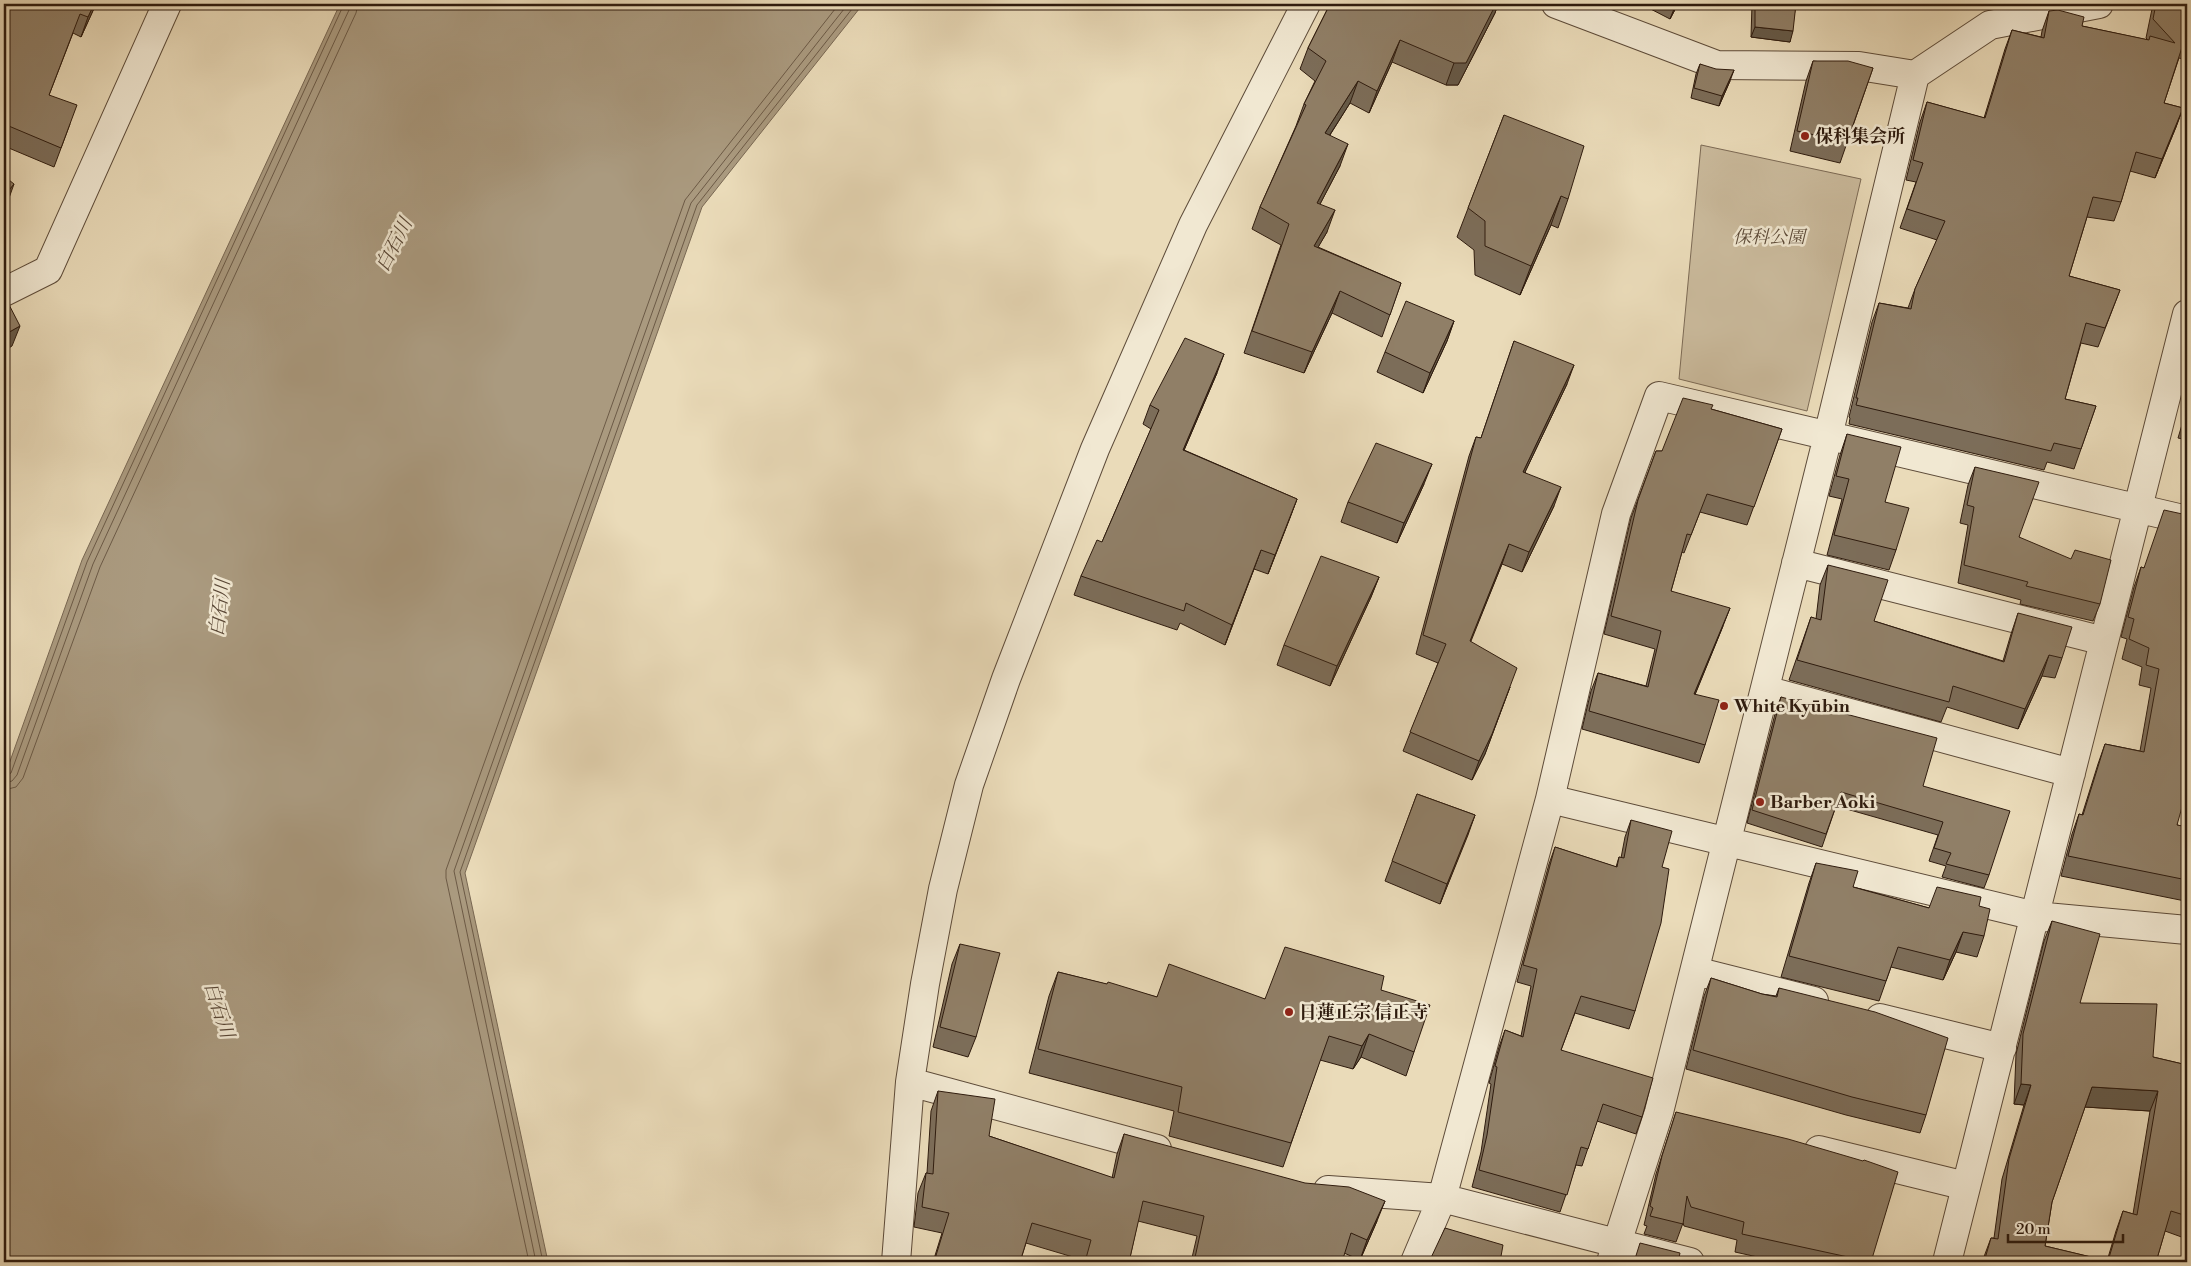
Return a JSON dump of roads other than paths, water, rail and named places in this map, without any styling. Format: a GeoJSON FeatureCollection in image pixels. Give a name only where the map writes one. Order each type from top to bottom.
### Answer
{"type":"FeatureCollection","features":[{"type":"Feature","properties":{"kind":"street"},"geometry":{"type":"LineString","coordinates":[[4,292],[48,270],[167,4]]}},
{"type":"Feature","properties":{"kind":"street"},"geometry":{"type":"LineString","coordinates":[[896,1262],[910,1082],[924,984],[943,889],[969,785],[1006,679],[1095,449],[1189,234],[1306,4]]}},
{"type":"Feature","properties":{"kind":"street"},"geometry":{"type":"LineString","coordinates":[[1556,4],[1717,65],[1859,66],[1915,75]]}},
{"type":"Feature","properties":{"kind":"street"},"geometry":{"type":"LineString","coordinates":[[1613,1253],[1669,1114],[1695,971],[1828,436],[1915,75],[1990,25],[2099,4]]}},
{"type":"Feature","properties":{"kind":"street"},"geometry":{"type":"LineString","coordinates":[[1947,1262],[2187,314]]}},
{"type":"Feature","properties":{"kind":"street"},"geometry":{"type":"LineString","coordinates":[[1415,1262],[1442,1198],[1550,799],[1616,514],[1659,396],[2187,520]]}},
{"type":"Feature","properties":{"kind":"street"},"geometry":{"type":"LineString","coordinates":[[1796,563],[2104,641]]}},
{"type":"Feature","properties":{"kind":"street"},"geometry":{"type":"LineString","coordinates":[[1765,690],[2071,774]]}},
{"type":"Feature","properties":{"kind":"street"},"geometry":{"type":"LineString","coordinates":[[1550,799],[2035,916],[2187,930]]}},
{"type":"Feature","properties":{"kind":"street"},"geometry":{"type":"LineString","coordinates":[[1695,971],[2002,1048]]}},
{"type":"Feature","properties":{"kind":"street"},"geometry":{"type":"LineString","coordinates":[[910,1082],[1178,1154]]}},
{"type":"Feature","properties":{"kind":"street"},"geometry":{"type":"LineString","coordinates":[[1794,1144],[1966,1186]]}},
{"type":"Feature","properties":{"kind":"street"},"geometry":{"type":"LineString","coordinates":[[1302,1188],[1442,1198],[1613,1253],[1690,1262]]}},
{"type":"Feature","properties":{"kind":"water","name":"白石川"},"geometry":{"type":"Polygon","coordinates":[[[340,4],[863,4],[702,207],[465,873],[548,1262],[4,1262],[4,778],[82,560],[340,4]]]}},
{"type":"Feature","properties":{"kind":"place","name":"保科集会所"},"geometry":{"type":"Point","coordinates":[1805,136]}},
{"type":"Feature","properties":{"kind":"place","name":"White Kyūbin"},"geometry":{"type":"Point","coordinates":[1724,706]}},
{"type":"Feature","properties":{"kind":"place","name":"Barber Aoki"},"geometry":{"type":"Point","coordinates":[1760,802]}},
{"type":"Feature","properties":{"kind":"place","name":"日蓮正宗 信正寺"},"geometry":{"type":"Point","coordinates":[1289,1012]}},
{"type":"Feature","properties":{"kind":"park label","name":"保科公園"},"geometry":{"type":"Point","coordinates":[1769,237]}}]}
